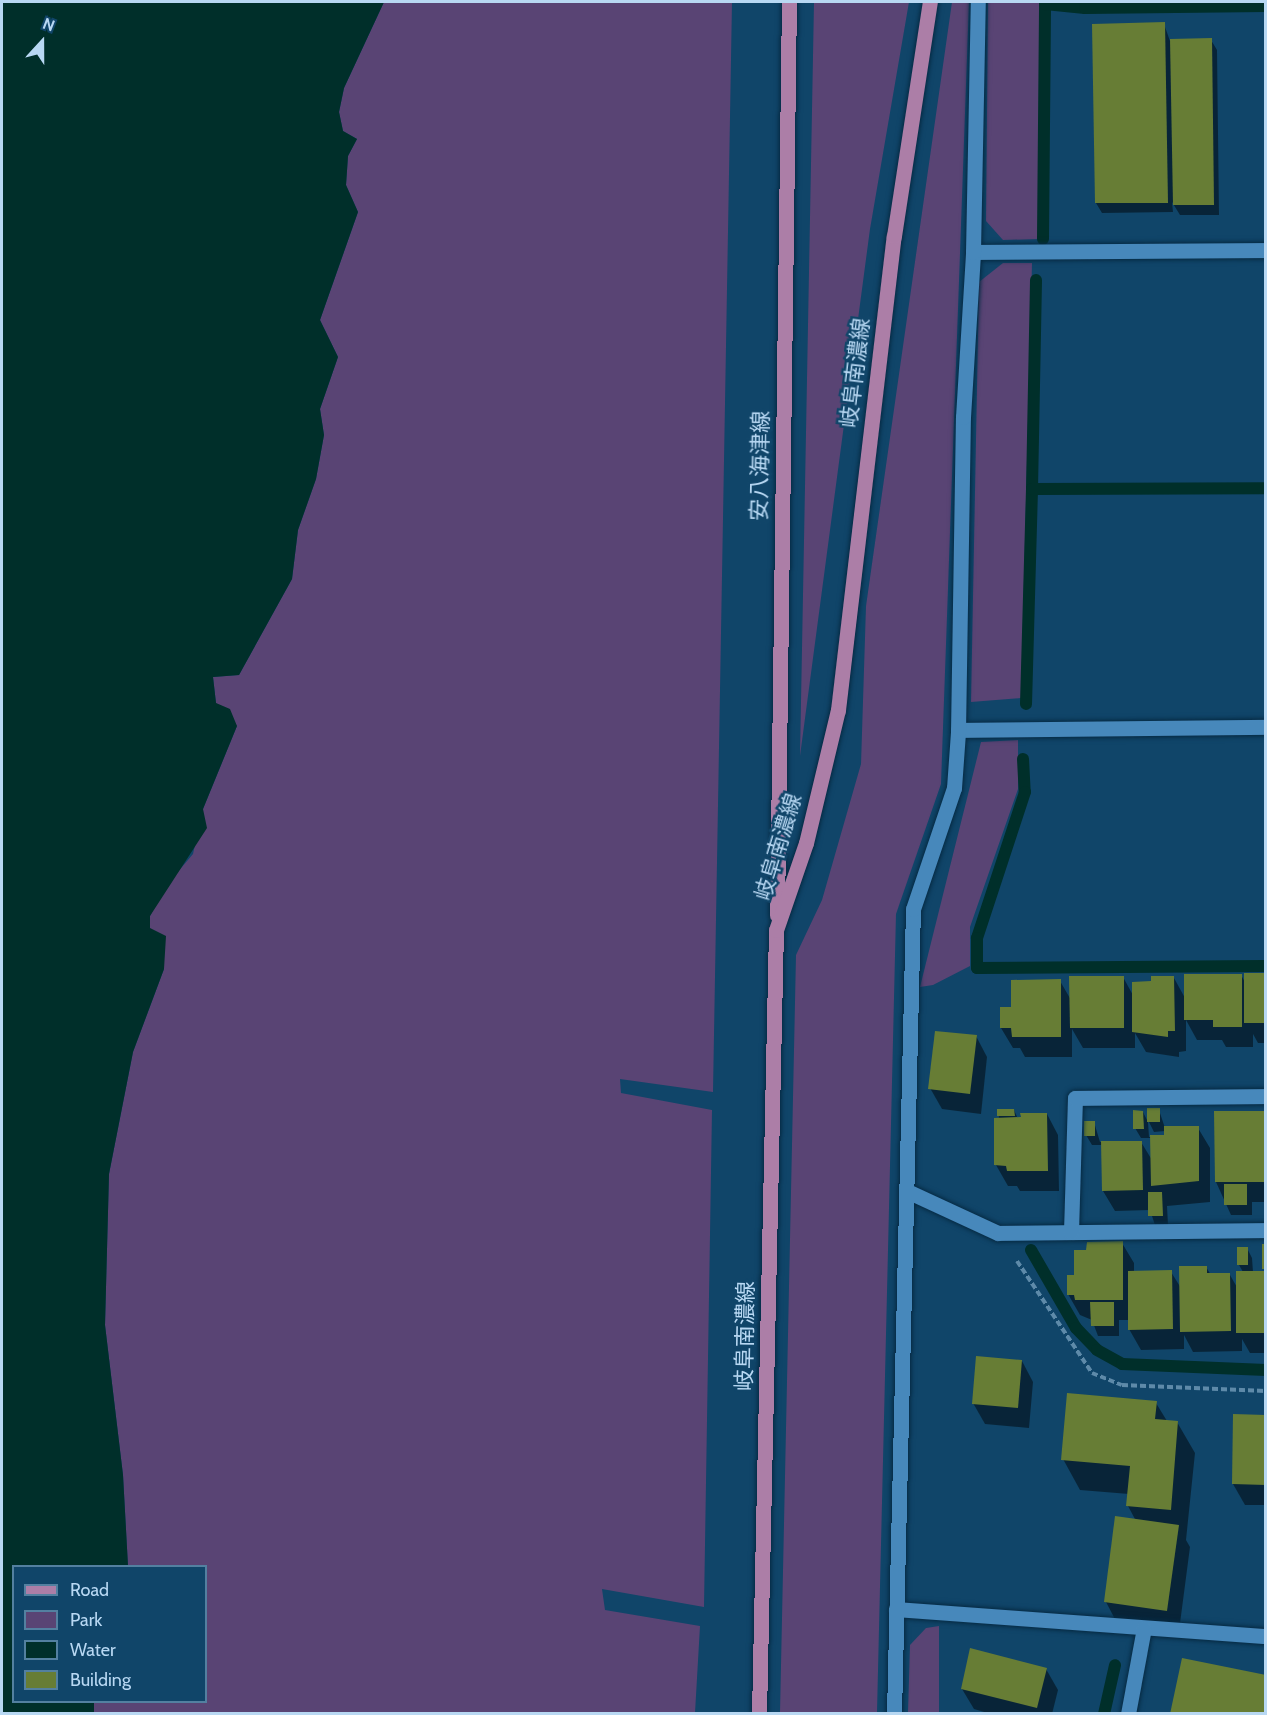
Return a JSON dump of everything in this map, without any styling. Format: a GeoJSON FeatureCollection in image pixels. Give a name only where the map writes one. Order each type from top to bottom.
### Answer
{"type":"FeatureCollection","features":[{"type":"Feature","properties":{"kind":"main road","name":"安八海津線"},"geometry":{"type":"LineString","coordinates":[[776,930],[789,2]]}},
{"type":"Feature","properties":{"kind":"main road","name":"岐阜南濃線"},"geometry":{"type":"LineString","coordinates":[[759,1713],[776,930],[806,843],[838,710],[894,236],[930,2]]}},
{"type":"Feature","properties":{"kind":"street"},"geometry":{"type":"LineString","coordinates":[[894,1713],[914,909],[954,788],[958,730],[963,417],[973,252],[978,2]]}},
{"type":"Feature","properties":{"kind":"street"},"geometry":{"type":"LineString","coordinates":[[973,252],[1266,250]]}},
{"type":"Feature","properties":{"kind":"street"},"geometry":{"type":"LineString","coordinates":[[958,730],[1266,727]]}},
{"type":"Feature","properties":{"kind":"street"},"geometry":{"type":"LineString","coordinates":[[1071,1232],[1075,1098],[1266,1096]]}},
{"type":"Feature","properties":{"kind":"street"},"geometry":{"type":"LineString","coordinates":[[907,1191],[998,1233],[1266,1230]]}},
{"type":"Feature","properties":{"kind":"street"},"geometry":{"type":"LineString","coordinates":[[896,1609],[1266,1636]]}},
{"type":"Feature","properties":{"kind":"street"},"geometry":{"type":"LineString","coordinates":[[1128,1713],[1144,1628]]}},
{"type":"Feature","properties":{"kind":"path"},"geometry":{"type":"LineString","coordinates":[[998,1233],[1092,1374],[1122,1385],[1266,1391]]}},
{"type":"Feature","properties":{"kind":"green space"},"geometry":{"type":"Polygon","coordinates":[[[384,2],[732,2],[713,1092],[620,1079],[621,1093],[712,1110],[704,1607],[602,1589],[605,1610],[700,1626],[695,1713],[94,1714],[94,1703],[207,1703],[207,1565],[128,1565],[123,1475],[105,1325],[109,1174],[133,1052],[164,969],[150,928],[150,916],[165,887],[193,854],[203,809],[237,726],[216,703],[213,677],[239,675],[292,579],[298,530],[316,479],[324,435],[320,409],[338,357],[320,320],[358,212],[346,185],[348,156],[357,139],[343,131],[339,112],[344,88],[384,2]]]}},
{"type":"Feature","properties":{"kind":"green space"},"geometry":{"type":"Polygon","coordinates":[[[814,2],[909,2],[870,229],[800,756],[814,2]]]}},
{"type":"Feature","properties":{"kind":"green space"},"geometry":{"type":"Polygon","coordinates":[[[952,2],[969,2],[941,784],[896,914],[877,1713],[780,1713],[796,955],[822,900],[861,764],[866,606],[952,2]]]}},
{"type":"Feature","properties":{"kind":"green space"},"geometry":{"type":"Polygon","coordinates":[[[988,2],[1041,2],[1040,239],[1003,240],[986,221],[988,2]]]}},
{"type":"Feature","properties":{"kind":"green space"},"geometry":{"type":"Polygon","coordinates":[[[1003,263],[1032,263],[1021,698],[971,702],[979,282],[1003,263]]]}},
{"type":"Feature","properties":{"kind":"green space"},"geometry":{"type":"Polygon","coordinates":[[[1018,740],[1018,789],[970,927],[970,966],[933,985],[920,987],[981,742],[1018,740]]]}},
{"type":"Feature","properties":{"kind":"green space"},"geometry":{"type":"Polygon","coordinates":[[[939,1626],[939,1713],[908,1713],[910,1645],[926,1628],[939,1626]]]}},
{"type":"Feature","properties":{"kind":"water"},"geometry":{"type":"Polygon","coordinates":[[[2,2],[384,2],[344,88],[339,112],[343,131],[357,139],[348,156],[346,185],[358,212],[320,320],[338,357],[320,409],[324,435],[316,479],[298,530],[292,579],[239,675],[213,677],[216,703],[230,709],[237,726],[203,809],[207,828],[150,916],[150,928],[166,936],[164,969],[133,1052],[109,1174],[105,1325],[123,1475],[128,1565],[12,1565],[12,1703],[94,1703],[94,1713],[2,1713],[2,2]]]}},
{"type":"Feature","properties":{"kind":"building"},"geometry":{"type":"Polygon","coordinates":[[[1165,22],[1168,203],[1095,203],[1092,24],[1165,22]]]}},
{"type":"Feature","properties":{"kind":"building"},"geometry":{"type":"Polygon","coordinates":[[[1212,38],[1214,205],[1173,205],[1170,39],[1212,38]]]}},
{"type":"Feature","properties":{"kind":"building"},"geometry":{"type":"Polygon","coordinates":[[[1244,973],[1266,973],[1266,1023],[1244,1023],[1244,973]]]}},
{"type":"Feature","properties":{"kind":"building"},"geometry":{"type":"Polygon","coordinates":[[[1184,974],[1242,974],[1242,1027],[1213,1027],[1213,1020],[1184,1020],[1184,974]]]}},
{"type":"Feature","properties":{"kind":"building"},"geometry":{"type":"Polygon","coordinates":[[[1069,976],[1124,976],[1124,1028],[1070,1028],[1069,976]]]}},
{"type":"Feature","properties":{"kind":"building"},"geometry":{"type":"Polygon","coordinates":[[[1151,976],[1174,976],[1175,1031],[1168,1031],[1168,1037],[1132,1032],[1132,982],[1151,981],[1151,976]]]}},
{"type":"Feature","properties":{"kind":"building"},"geometry":{"type":"Polygon","coordinates":[[[1061,979],[1061,1037],[1012,1037],[1011,1028],[1000,1028],[1000,1007],[1011,1007],[1011,980],[1061,979]]]}},
{"type":"Feature","properties":{"kind":"building"},"geometry":{"type":"Polygon","coordinates":[[[935,1031],[977,1035],[970,1094],[928,1089],[935,1031]]]}},
{"type":"Feature","properties":{"kind":"building"},"geometry":{"type":"Polygon","coordinates":[[[1147,1108],[1160,1108],[1160,1122],[1147,1122],[1147,1108]]]}},
{"type":"Feature","properties":{"kind":"building"},"geometry":{"type":"Polygon","coordinates":[[[997,1109],[1014,1109],[1015,1116],[997,1116],[997,1109]]]}},
{"type":"Feature","properties":{"kind":"building"},"geometry":{"type":"Polygon","coordinates":[[[1133,1110],[1143,1111],[1144,1129],[1133,1129],[1133,1110]]]}},
{"type":"Feature","properties":{"kind":"building"},"geometry":{"type":"Polygon","coordinates":[[[1214,1111],[1266,1111],[1266,1182],[1215,1182],[1214,1111]]]}},
{"type":"Feature","properties":{"kind":"building"},"geometry":{"type":"Polygon","coordinates":[[[1020,1113],[1047,1113],[1048,1171],[1007,1171],[1006,1166],[994,1165],[994,1118],[1021,1117],[1020,1113]]]}},
{"type":"Feature","properties":{"kind":"building"},"geometry":{"type":"Polygon","coordinates":[[[1084,1121],[1095,1121],[1095,1136],[1084,1136],[1084,1121]]]}},
{"type":"Feature","properties":{"kind":"building"},"geometry":{"type":"Polygon","coordinates":[[[1164,1126],[1199,1126],[1199,1181],[1151,1186],[1150,1135],[1164,1135],[1164,1126]]]}},
{"type":"Feature","properties":{"kind":"building"},"geometry":{"type":"Polygon","coordinates":[[[1101,1141],[1142,1141],[1143,1190],[1102,1191],[1101,1141]]]}},
{"type":"Feature","properties":{"kind":"building"},"geometry":{"type":"Polygon","coordinates":[[[1224,1184],[1247,1184],[1247,1205],[1224,1205],[1224,1184]]]}},
{"type":"Feature","properties":{"kind":"building"},"geometry":{"type":"Polygon","coordinates":[[[1148,1192],[1162,1192],[1163,1216],[1148,1216],[1148,1192]]]}},
{"type":"Feature","properties":{"kind":"building"},"geometry":{"type":"Polygon","coordinates":[[[1123,1241],[1123,1300],[1075,1300],[1074,1295],[1067,1295],[1067,1275],[1074,1275],[1074,1250],[1086,1250],[1087,1242],[1123,1241]]]}},
{"type":"Feature","properties":{"kind":"building"},"geometry":{"type":"Polygon","coordinates":[[[1262,1244],[1266,1244],[1266,1269],[1262,1269],[1262,1244]]]}},
{"type":"Feature","properties":{"kind":"building"},"geometry":{"type":"Polygon","coordinates":[[[1237,1247],[1248,1247],[1248,1265],[1237,1265],[1237,1247]]]}},
{"type":"Feature","properties":{"kind":"building"},"geometry":{"type":"Polygon","coordinates":[[[1179,1266],[1207,1266],[1207,1273],[1230,1273],[1231,1331],[1180,1332],[1179,1266]]]}},
{"type":"Feature","properties":{"kind":"building"},"geometry":{"type":"Polygon","coordinates":[[[1172,1270],[1173,1329],[1128,1330],[1128,1271],[1172,1270]]]}},
{"type":"Feature","properties":{"kind":"building"},"geometry":{"type":"Polygon","coordinates":[[[1236,1271],[1266,1271],[1266,1333],[1236,1333],[1236,1271]]]}},
{"type":"Feature","properties":{"kind":"building"},"geometry":{"type":"Polygon","coordinates":[[[1090,1302],[1114,1302],[1114,1326],[1091,1326],[1090,1302]]]}},
{"type":"Feature","properties":{"kind":"building"},"geometry":{"type":"Polygon","coordinates":[[[976,1356],[1022,1360],[1018,1408],[972,1404],[976,1356]]]}},
{"type":"Feature","properties":{"kind":"building"},"geometry":{"type":"Polygon","coordinates":[[[1067,1393],[1157,1401],[1155,1419],[1178,1421],[1171,1510],[1126,1506],[1130,1466],[1061,1460],[1067,1393]]]}},
{"type":"Feature","properties":{"kind":"building"},"geometry":{"type":"Polygon","coordinates":[[[1233,1414],[1266,1415],[1266,1485],[1232,1484],[1233,1414]]]}},
{"type":"Feature","properties":{"kind":"building"},"geometry":{"type":"Polygon","coordinates":[[[1115,1516],[1179,1525],[1167,1611],[1104,1602],[1115,1516]]]}},
{"type":"Feature","properties":{"kind":"building"},"geometry":{"type":"Polygon","coordinates":[[[970,1648],[1047,1668],[1037,1708],[961,1689],[970,1648]]]}},
{"type":"Feature","properties":{"kind":"building"},"geometry":{"type":"Polygon","coordinates":[[[1182,1658],[1266,1675],[1266,1714],[1170,1714],[1182,1658]]]}},
{"type":"Feature","properties":{"kind":"waterway"},"geometry":{"type":"LineString","coordinates":[[1043,239],[1045,4],[1085,8],[1266,6]]}},
{"type":"Feature","properties":{"kind":"waterway"},"geometry":{"type":"LineString","coordinates":[[1032,489],[1036,280]]}},
{"type":"Feature","properties":{"kind":"waterway"},"geometry":{"type":"LineString","coordinates":[[1026,704],[1032,489],[1266,488]]}},
{"type":"Feature","properties":{"kind":"waterway"},"geometry":{"type":"LineString","coordinates":[[1023,759],[1025,792],[977,938],[977,968],[1266,966]]}},
{"type":"Feature","properties":{"kind":"waterway"},"geometry":{"type":"LineString","coordinates":[[1031,1250],[1076,1328],[1097,1350],[1122,1364],[1266,1370]]}},
{"type":"Feature","properties":{"kind":"waterway"},"geometry":{"type":"LineString","coordinates":[[1104,1714],[1115,1665]]}}]}
